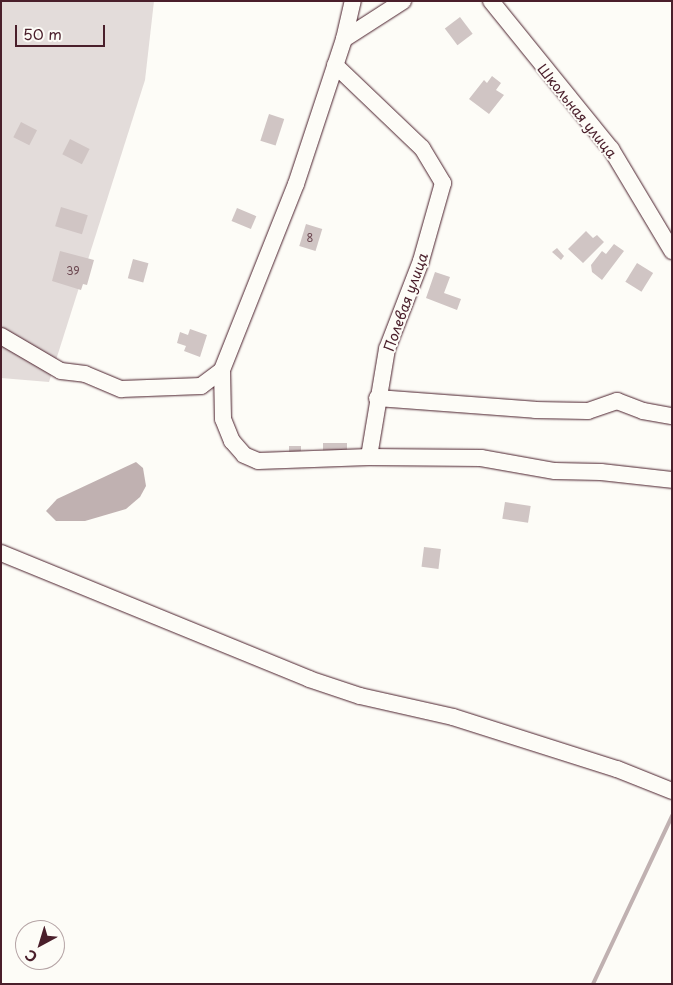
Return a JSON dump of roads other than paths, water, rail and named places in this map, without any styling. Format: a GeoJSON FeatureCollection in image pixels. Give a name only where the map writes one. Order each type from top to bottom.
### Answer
{"type":"FeatureCollection","features":[{"type":"Feature","properties":{"kind":"street"},"geometry":{"type":"LineString","coordinates":[[353,1],[344,39],[296,184],[222,370],[223,419],[232,440],[244,454],[258,461],[368,456],[481,458],[555,472],[601,472],[672,480]]}},
{"type":"Feature","properties":{"kind":"street"},"geometry":{"type":"LineString","coordinates":[[344,39],[403,1]]}},
{"type":"Feature","properties":{"kind":"street","name":"Школьная улица"},"geometry":{"type":"LineString","coordinates":[[491,1],[611,150],[672,251]]}},
{"type":"Feature","properties":{"kind":"street","name":"Полевая улица"},"geometry":{"type":"LineString","coordinates":[[335,65],[422,148],[443,183],[421,261],[387,348],[368,456]]}},
{"type":"Feature","properties":{"kind":"street"},"geometry":{"type":"LineString","coordinates":[[1,336],[61,371],[85,374],[121,388],[201,386],[222,370]]}},
{"type":"Feature","properties":{"kind":"street"},"geometry":{"type":"LineString","coordinates":[[377,398],[588,411],[617,401],[643,411],[672,416]]}},
{"type":"Feature","properties":{"kind":"street"},"geometry":{"type":"LineString","coordinates":[[1,553],[309,679],[360,696],[453,717],[617,769],[672,791]]}},
{"type":"Feature","properties":{"kind":"waterway"},"geometry":{"type":"LineString","coordinates":[[593,984],[672,816]]}}]}
